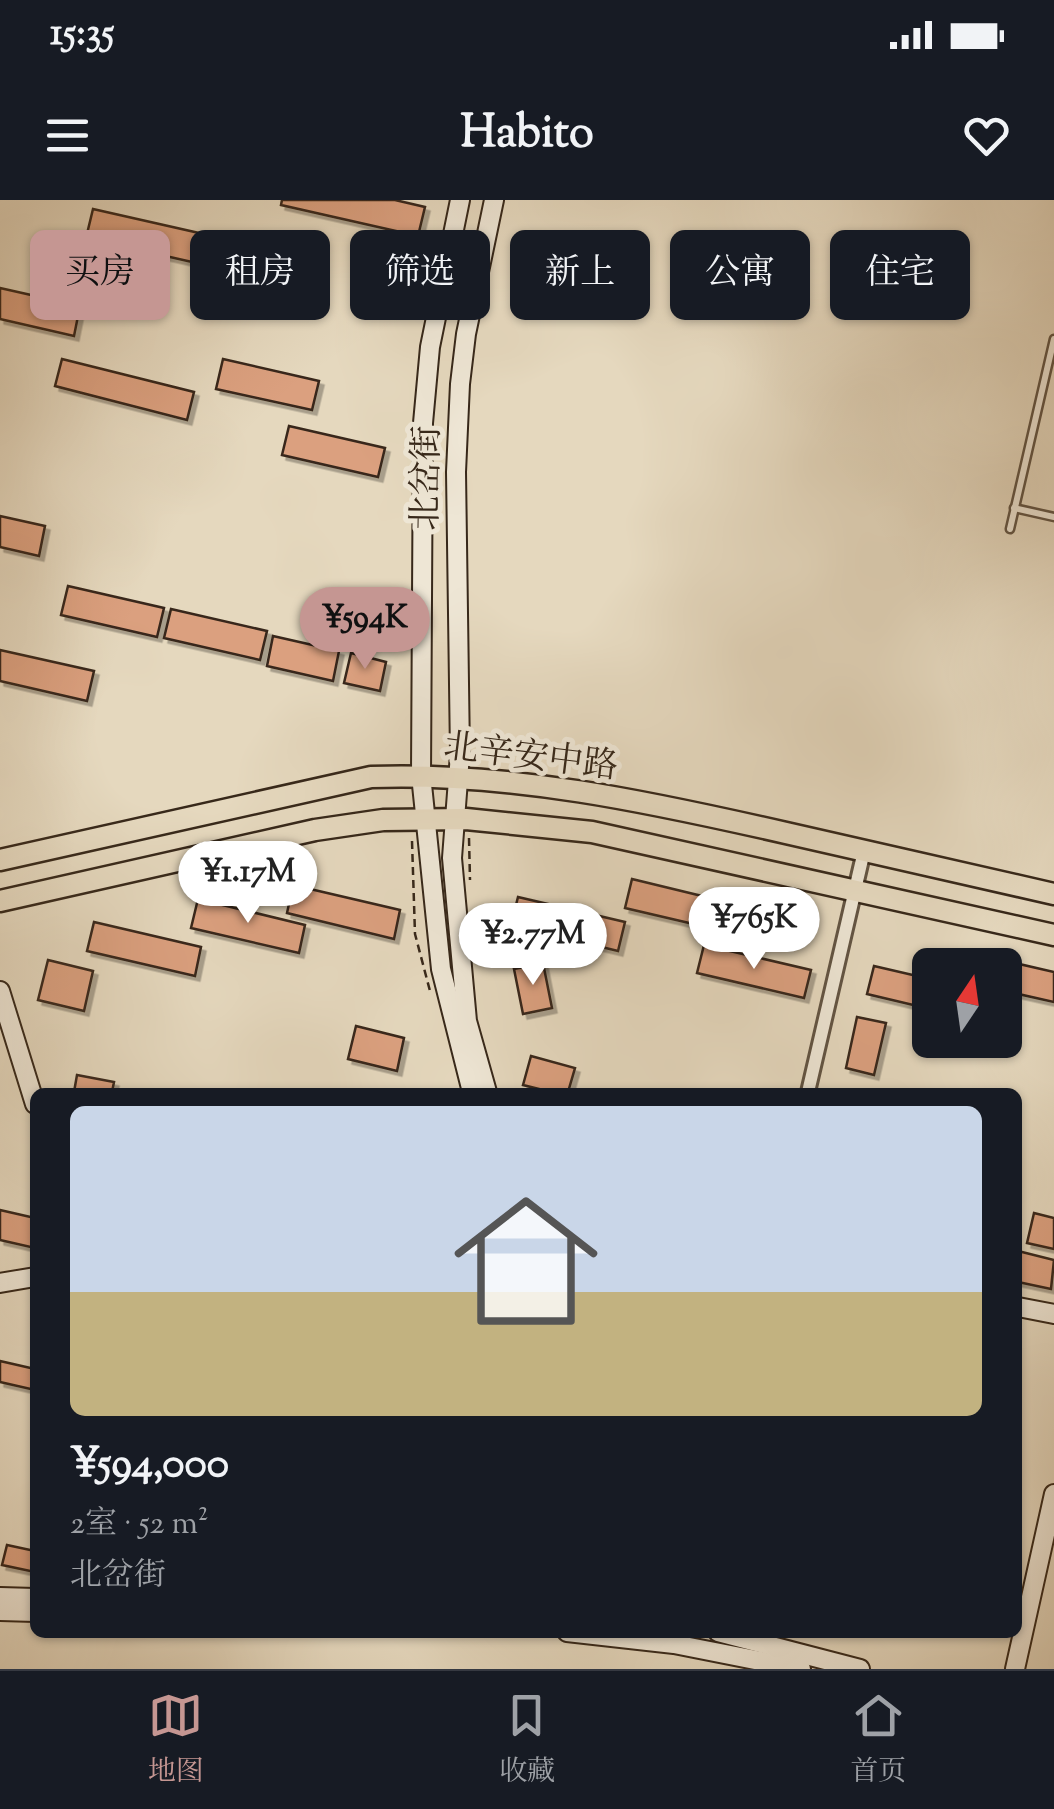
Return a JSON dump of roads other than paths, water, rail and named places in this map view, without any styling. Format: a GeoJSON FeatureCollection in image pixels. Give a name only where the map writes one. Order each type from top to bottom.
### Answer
{"type":"FeatureCollection","features":[{"type":"Feature","properties":{"kind":"main road","name":"北岔街"},"geometry":{"type":"LineString","coordinates":[[460,200],[430,348],[423,423],[421,775],[441,969],[471,1088]]}},
{"type":"Feature","properties":{"kind":"main road","name":"北岔街"},"geometry":{"type":"LineString","coordinates":[[486,1088],[467,1021],[452,858],[461,820],[456,779],[460,737],[456,472],[462,353],[494,200]]}},
{"type":"Feature","properties":{"kind":"main road","name":"北辛安中路"},"geometry":{"type":"LineString","coordinates":[[0,860],[371,777],[421,775],[588,792],[1054,894]]}},
{"type":"Feature","properties":{"kind":"main road","name":"北辛安中路"},"geometry":{"type":"LineString","coordinates":[[0,901],[315,830],[383,820],[461,820],[592,832],[1054,935]]}},
{"type":"Feature","properties":{"kind":"main road"},"geometry":{"type":"LineString","coordinates":[[0,991],[30,1088]]}},
{"type":"Feature","properties":{"kind":"main road"},"geometry":{"type":"LineString","coordinates":[[0,1284],[30,1278]]}},
{"type":"Feature","properties":{"kind":"main road"},"geometry":{"type":"LineString","coordinates":[[1022,1308],[1054,1314]]}},
{"type":"Feature","properties":{"kind":"main road"},"geometry":{"type":"LineString","coordinates":[[1022,1638],[1054,1494]]}},
{"type":"Feature","properties":{"kind":"main road"},"geometry":{"type":"LineString","coordinates":[[0,1597],[30,1598]]}},
{"type":"Feature","properties":{"kind":"main road"},"geometry":{"type":"LineString","coordinates":[[0,1611],[30,1612]]}},
{"type":"Feature","properties":{"kind":"main road"},"geometry":{"type":"LineString","coordinates":[[650,1638],[800,1669]]}},
{"type":"Feature","properties":{"kind":"main road"},"geometry":{"type":"LineString","coordinates":[[741,1638],[860,1669]]}},
{"type":"Feature","properties":{"kind":"main road"},"geometry":{"type":"LineString","coordinates":[[1015,1669],[1022,1638]]}},
{"type":"Feature","properties":{"kind":"street"},"geometry":{"type":"LineString","coordinates":[[809,1088],[864,851]]}},
{"type":"Feature","properties":{"kind":"lane"},"geometry":{"type":"LineString","coordinates":[[1010,529],[1054,339]]}},
{"type":"Feature","properties":{"kind":"lane"},"geometry":{"type":"LineString","coordinates":[[1014,508],[1054,517]]}}]}
